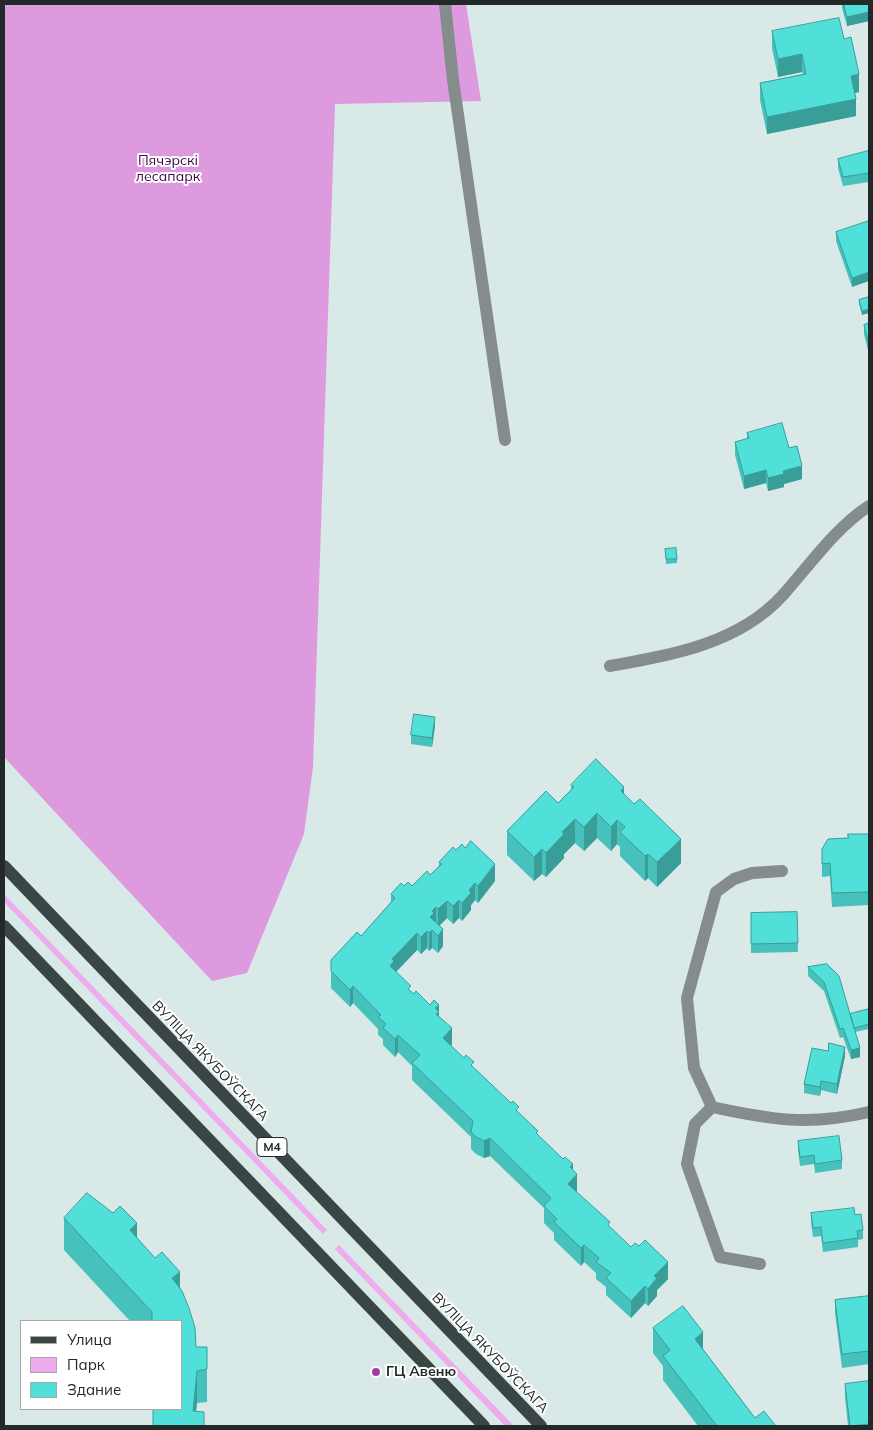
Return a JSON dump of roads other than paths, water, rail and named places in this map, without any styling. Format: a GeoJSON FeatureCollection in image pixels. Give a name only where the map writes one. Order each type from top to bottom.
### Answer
{"type":"FeatureCollection","features":[{"type":"Feature","properties":{"kind":"main road","name":"ВУЛІЦА ЯКУБОЎСКАГА"},"geometry":{"type":"LineString","coordinates":[[4,866],[541,1426]]}},
{"type":"Feature","properties":{"kind":"main road"},"geometry":{"type":"LineString","coordinates":[[4,926],[484,1426]]}},
{"type":"Feature","properties":{"kind":"street"},"geometry":{"type":"LineString","coordinates":[[445,4],[453,80],[505,440]]}},
{"type":"Feature","properties":{"kind":"street"},"geometry":{"type":"LineString","coordinates":[[610,666],[693,648],[733,634],[757,619],[780,598],[828,544],[869,506]]}},
{"type":"Feature","properties":{"kind":"street"},"geometry":{"type":"LineString","coordinates":[[712,1107],[694,1068],[687,998],[716,892],[734,879],[752,873],[782,871]]}},
{"type":"Feature","properties":{"kind":"street"},"geometry":{"type":"LineString","coordinates":[[712,1107],[752,1116],[798,1122],[843,1118],[869,1112]]}},
{"type":"Feature","properties":{"kind":"street"},"geometry":{"type":"LineString","coordinates":[[712,1107],[695,1124],[687,1164],[720,1257],[760,1264]]}},
{"type":"Feature","properties":{"kind":"place","name":"ГЦ Авеню"},"geometry":{"type":"Point","coordinates":[376,1372]}},
{"type":"Feature","properties":{"kind":"park label","name":"Пячэрскі лесапарк"},"geometry":{"type":"Point","coordinates":[168,170]}}]}
